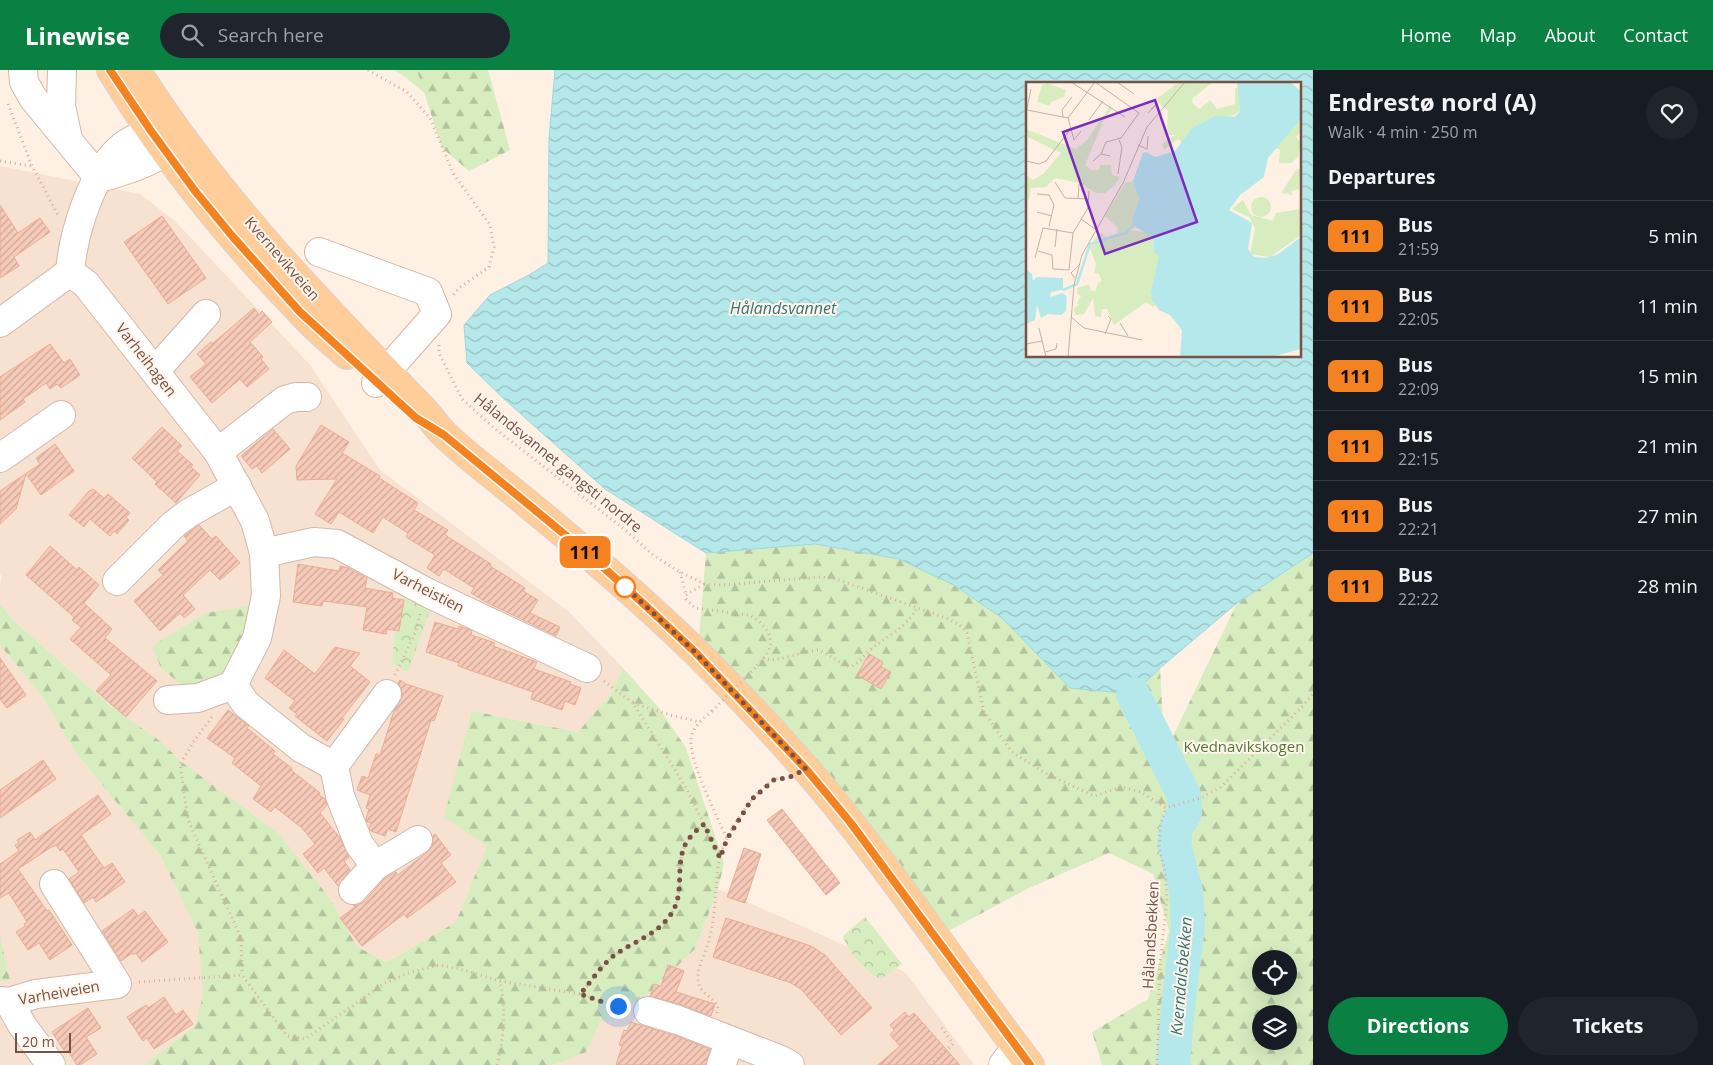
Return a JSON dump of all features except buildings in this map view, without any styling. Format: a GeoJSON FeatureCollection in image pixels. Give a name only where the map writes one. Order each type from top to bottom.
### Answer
{"type":"FeatureCollection","features":[{"type":"Feature","properties":{"kind":"main road","name":"Kvernevikveien"},"geometry":{"type":"LineString","coordinates":[[110,70],[163,137],[248,221],[416,418],[444,435],[592,557],[695,652],[806,769],[850,822],[1016,1059]]}},
{"type":"Feature","properties":{"kind":"main road","name":"Kvernevikveien"},"geometry":{"type":"LineString","coordinates":[[136,70],[163,137]]}},
{"type":"Feature","properties":{"kind":"street"},"geometry":{"type":"LineString","coordinates":[[23,70],[24,82],[33,98],[99,178]]}},
{"type":"Feature","properties":{"kind":"street"},"geometry":{"type":"LineString","coordinates":[[62,70],[61,106],[69,142]]}},
{"type":"Feature","properties":{"kind":"street"},"geometry":{"type":"LineString","coordinates":[[0,323],[70,272],[72,252],[87,199],[106,164],[124,145],[163,137]]}},
{"type":"Feature","properties":{"kind":"street"},"geometry":{"type":"LineString","coordinates":[[319,252],[428,292],[437,314],[381,378]]}},
{"type":"Feature","properties":{"kind":"street","name":"Varheihagen"},"geometry":{"type":"LineString","coordinates":[[70,272],[86,284],[218,452],[255,522],[264,553],[266,596],[257,638],[233,685]]}},
{"type":"Feature","properties":{"kind":"street"},"geometry":{"type":"LineString","coordinates":[[155,371],[206,314]]}},
{"type":"Feature","properties":{"kind":"street"},"geometry":{"type":"LineString","coordinates":[[218,452],[285,400],[307,397]]}},
{"type":"Feature","properties":{"kind":"street"},"geometry":{"type":"LineString","coordinates":[[0,458],[61,415]]}},
{"type":"Feature","properties":{"kind":"street"},"geometry":{"type":"LineString","coordinates":[[117,581],[174,524],[189,513],[237,486]]}},
{"type":"Feature","properties":{"kind":"street","name":"Varheistien"},"geometry":{"type":"LineString","coordinates":[[264,553],[314,542],[337,544],[428,593],[587,668]]}},
{"type":"Feature","properties":{"kind":"street"},"geometry":{"type":"LineString","coordinates":[[168,700],[198,698],[233,685],[246,704],[301,748],[334,766]]}},
{"type":"Feature","properties":{"kind":"street"},"geometry":{"type":"LineString","coordinates":[[375,866],[359,844],[340,796],[334,766],[387,694]]}},
{"type":"Feature","properties":{"kind":"street"},"geometry":{"type":"LineString","coordinates":[[353,890],[375,866],[418,840]]}},
{"type":"Feature","properties":{"kind":"street"},"geometry":{"type":"LineString","coordinates":[[54,884],[117,984]]}},
{"type":"Feature","properties":{"kind":"street","name":"Varheiveien"},"geometry":{"type":"LineString","coordinates":[[4,1002],[36,994],[117,984]]}},
{"type":"Feature","properties":{"kind":"street"},"geometry":{"type":"LineString","coordinates":[[4,1002],[22,1025],[46,1063]]}},
{"type":"Feature","properties":{"kind":"street"},"geometry":{"type":"LineString","coordinates":[[648,1011],[678,1020],[726,1053],[781,1060],[790,1065]]}},
{"type":"Feature","properties":{"kind":"path"},"geometry":{"type":"LineString","coordinates":[[368,70],[407,92],[430,118],[453,173],[490,225],[494,247],[489,267],[459,288],[437,314]]}},
{"type":"Feature","properties":{"kind":"path"},"geometry":{"type":"LineString","coordinates":[[7,101],[32,166],[51,205],[64,226],[76,238]]}},
{"type":"Feature","properties":{"kind":"path"},"geometry":{"type":"LineString","coordinates":[[0,161],[32,166]]}},
{"type":"Feature","properties":{"kind":"path","name":"Hålandsvannet gangsti nordre"},"geometry":{"type":"LineString","coordinates":[[437,314],[439,353],[462,399],[494,428],[624,529],[652,555],[705,584]]}},
{"type":"Feature","properties":{"kind":"path"},"geometry":{"type":"LineString","coordinates":[[680,572],[686,599],[695,608],[733,612],[754,617],[764,627],[770,640],[770,646],[756,667],[700,722],[691,738],[699,774],[727,839]]}},
{"type":"Feature","properties":{"kind":"path"},"geometry":{"type":"LineString","coordinates":[[686,595],[705,584],[723,585],[820,577],[836,579],[960,625],[966,633],[984,712],[1012,752],[1045,773],[1094,796],[1122,787],[1141,792],[1166,808],[1201,798],[1221,787],[1313,694]]}},
{"type":"Feature","properties":{"kind":"path"},"geometry":{"type":"LineString","coordinates":[[387,694],[415,634],[420,609],[428,593]]}},
{"type":"Feature","properties":{"kind":"path"},"geometry":{"type":"LineString","coordinates":[[763,658],[766,660],[778,659],[819,650],[842,664],[849,667],[854,666],[872,648],[904,626],[918,608]]}},
{"type":"Feature","properties":{"kind":"path"},"geometry":{"type":"LineString","coordinates":[[587,668],[634,703],[670,715],[700,722]]}},
{"type":"Feature","properties":{"kind":"path"},"geometry":{"type":"LineString","coordinates":[[634,703],[685,786],[720,858]]}},
{"type":"Feature","properties":{"kind":"path"},"geometry":{"type":"LineString","coordinates":[[213,715],[180,764],[188,820],[241,938],[242,975],[287,1036],[304,1039],[385,982],[411,972],[439,966],[460,969],[500,981],[580,994],[606,1003],[648,1011]]}},
{"type":"Feature","properties":{"kind":"path"},"geometry":{"type":"LineString","coordinates":[[726,1053],[724,1030],[716,1024],[718,1006],[714,1000],[702,991],[698,982],[699,969],[710,938],[720,858],[727,839],[752,799],[775,779],[788,778],[806,769]]}},
{"type":"Feature","properties":{"kind":"path","name":"Hålandsbekken"},"geometry":{"type":"LineString","coordinates":[[1157,1065],[1160,964],[1167,899],[1165,872],[1159,846],[1161,823],[1166,808]]}},
{"type":"Feature","properties":{"kind":"path"},"geometry":{"type":"LineString","coordinates":[[580,994],[603,965],[617,954],[654,932],[671,915],[678,902],[681,857],[686,843],[704,824]]}},
{"type":"Feature","properties":{"kind":"path"},"geometry":{"type":"LineString","coordinates":[[117,984],[242,975]]}},
{"type":"Feature","properties":{"kind":"path"},"geometry":{"type":"LineString","coordinates":[[497,1065],[502,1048],[503,993],[500,981]]}},
{"type":"Feature","properties":{"kind":"path"},"geometry":{"type":"LineString","coordinates":[[930,1065],[953,1044],[940,1026]]}},
{"type":"Feature","properties":{"kind":"shaded area"},"geometry":{"type":"Polygon","coordinates":[[[0,166],[140,194],[176,222],[310,365],[380,470],[568,611],[623,668],[611,694],[579,732],[472,711],[487,846],[456,922],[387,962],[357,947],[331,900],[160,741],[109,705],[14,621],[0,604],[2,577],[0,574],[0,166]]]}},
{"type":"Feature","properties":{"kind":"shaded area"},"geometry":{"type":"Polygon","coordinates":[[[0,645],[42,696],[76,753],[160,855],[198,933],[204,994],[196,1025],[144,1065],[0,1065],[0,645]]]}},
{"type":"Feature","properties":{"kind":"shaded area"},"geometry":{"type":"Polygon","coordinates":[[[718,889],[905,972],[974,1065],[551,1065],[586,1052],[600,1023],[649,993],[695,949],[718,889]]]}},
{"type":"Feature","properties":{"kind":"green space"},"geometry":{"type":"Polygon","coordinates":[[[394,70],[429,70],[426,94],[401,74],[394,70]]]}},
{"type":"Feature","properties":{"kind":"green space"},"geometry":{"type":"Polygon","coordinates":[[[417,70],[488,70],[510,150],[469,171],[442,148],[417,70]]]}},
{"type":"Feature","properties":{"kind":"green space"},"geometry":{"type":"Polygon","coordinates":[[[815,544],[899,559],[954,585],[1002,618],[1070,688],[1132,694],[1160,668],[1165,765],[1171,777],[1171,790],[1178,804],[1176,815],[1166,830],[1179,889],[1180,928],[1168,1065],[1102,1065],[1092,1032],[1148,999],[1169,931],[1153,874],[1109,853],[1027,889],[943,934],[898,860],[856,816],[699,637],[706,553],[815,544]]]}},
{"type":"Feature","properties":{"kind":"green space","name":"Kvednavikskogen"},"geometry":{"type":"Polygon","coordinates":[[[1313,553],[1313,1065],[1177,1065],[1188,952],[1186,785],[1166,751],[1237,603],[1313,553]]]}},
{"type":"Feature","properties":{"kind":"green space"},"geometry":{"type":"Polygon","coordinates":[[[408,581],[435,596],[408,672],[392,663],[395,630],[408,581]]]}},
{"type":"Feature","properties":{"kind":"green space"},"geometry":{"type":"Polygon","coordinates":[[[0,604],[14,621],[109,705],[160,741],[183,763],[279,834],[331,900],[357,947],[387,962],[456,922],[487,846],[444,817],[472,711],[578,732],[611,694],[623,668],[659,708],[686,748],[724,863],[718,889],[695,949],[649,993],[600,1023],[586,1052],[551,1065],[144,1065],[196,1025],[203,994],[198,933],[160,855],[76,753],[42,696],[0,645],[0,604]]]}},
{"type":"Feature","properties":{"kind":"green space"},"geometry":{"type":"Polygon","coordinates":[[[253,605],[243,634],[222,681],[182,685],[161,668],[152,646],[206,613],[253,605]]]}},
{"type":"Feature","properties":{"kind":"green space"},"geometry":{"type":"Polygon","coordinates":[[[865,917],[902,964],[881,979],[871,973],[859,961],[848,948],[843,936],[865,917]]]}},
{"type":"Feature","properties":{"kind":"green space"},"geometry":{"type":"Polygon","coordinates":[[[0,936],[10,981],[0,981],[0,936]]]}},
{"type":"Feature","properties":{"kind":"water","name":"Hålandsvannet"},"geometry":{"type":"Polygon","coordinates":[[[555,70],[1313,70],[1313,553],[1237,603],[1160,668],[1133,694],[1070,688],[1002,618],[954,585],[899,559],[815,544],[706,553],[605,489],[504,399],[467,363],[464,325],[490,295],[548,263],[549,138],[555,70]]]}},
{"type":"Feature","properties":{"kind":"waterway","name":"Kverndalsbekken"},"geometry":{"type":"LineString","coordinates":[[1133,694],[1184,795],[1185,813],[1176,828],[1174,844],[1186,891],[1188,927],[1173,1065]]}},
{"type":"Feature","properties":{"kind":"bus line","name":"111"},"geometry":{"type":"LineString","coordinates":[[110,70],[165,151],[195,191],[300,312],[416,418],[444,435],[592,557],[695,652],[806,769],[850,822],[1030,1065]]}},
{"type":"Feature","properties":{"kind":"route"},"geometry":{"type":"LineString","coordinates":[[618,1006],[580,994],[603,965],[617,954],[654,932],[671,915],[678,902],[681,857],[686,843],[704,824],[720,858],[727,839],[752,799],[775,779],[788,778],[806,769],[695,652],[620,582],[625,587]]}}]}
